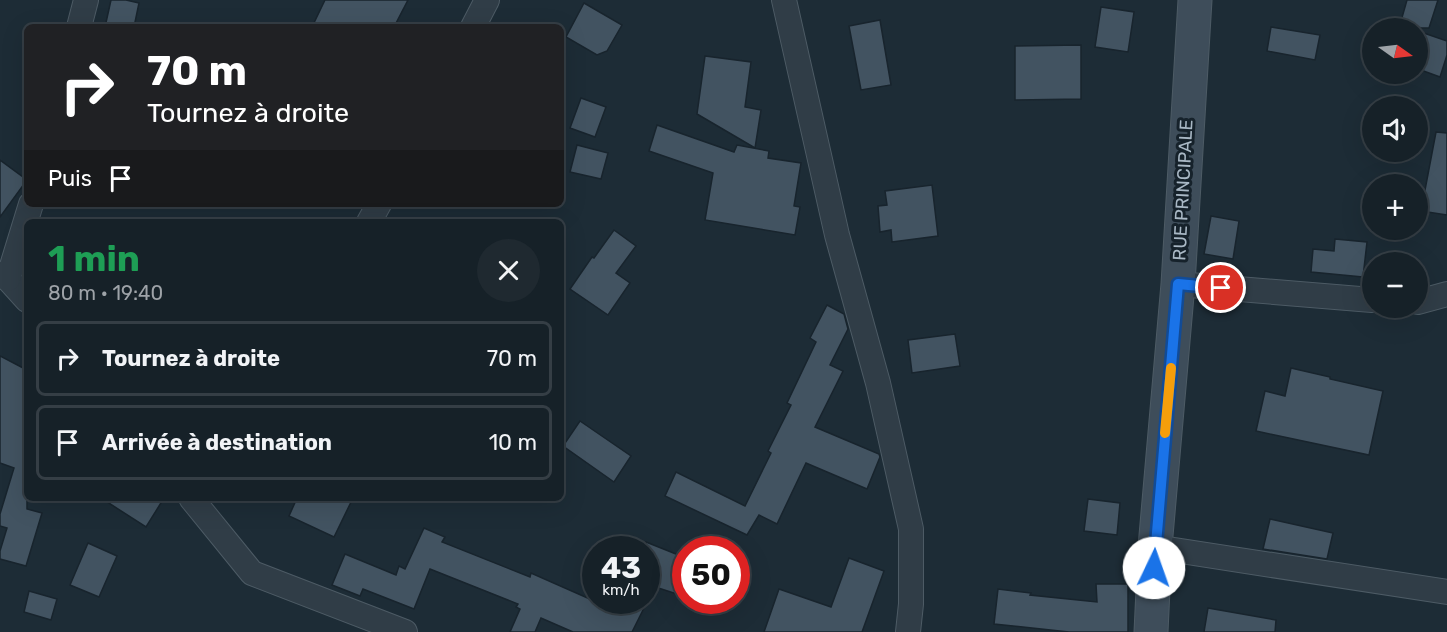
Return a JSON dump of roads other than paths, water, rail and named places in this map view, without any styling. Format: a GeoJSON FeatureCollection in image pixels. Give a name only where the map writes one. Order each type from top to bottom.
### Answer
{"type":"FeatureCollection","features":[{"type":"Feature","properties":{"kind":"main road","name":"RUE PRINCIPALE"},"geometry":{"type":"LineString","coordinates":[[1151,632],[1155,547],[1178,284],[1195,0]]}},
{"type":"Feature","properties":{"kind":"street"},"geometry":{"type":"LineString","coordinates":[[80,24],[86,0]]}},
{"type":"Feature","properties":{"kind":"street"},"geometry":{"type":"LineString","coordinates":[[475,24],[487,0]]}},
{"type":"Feature","properties":{"kind":"street"},"geometry":{"type":"LineString","coordinates":[[784,0],[837,235],[878,383],[911,529],[911,604],[908,632]]}},
{"type":"Feature","properties":{"kind":"street"},"geometry":{"type":"LineString","coordinates":[[24,223],[4,276],[24,297]]}},
{"type":"Feature","properties":{"kind":"street"},"geometry":{"type":"LineString","coordinates":[[1178,284],[1362,299]]}},
{"type":"Feature","properties":{"kind":"street"},"geometry":{"type":"LineString","coordinates":[[1428,299],[1447,294]]}},
{"type":"Feature","properties":{"kind":"street"},"geometry":{"type":"LineString","coordinates":[[196,501],[252,573],[405,632]]}},
{"type":"Feature","properties":{"kind":"street"},"geometry":{"type":"LineString","coordinates":[[1155,547],[1447,592]]}}]}
